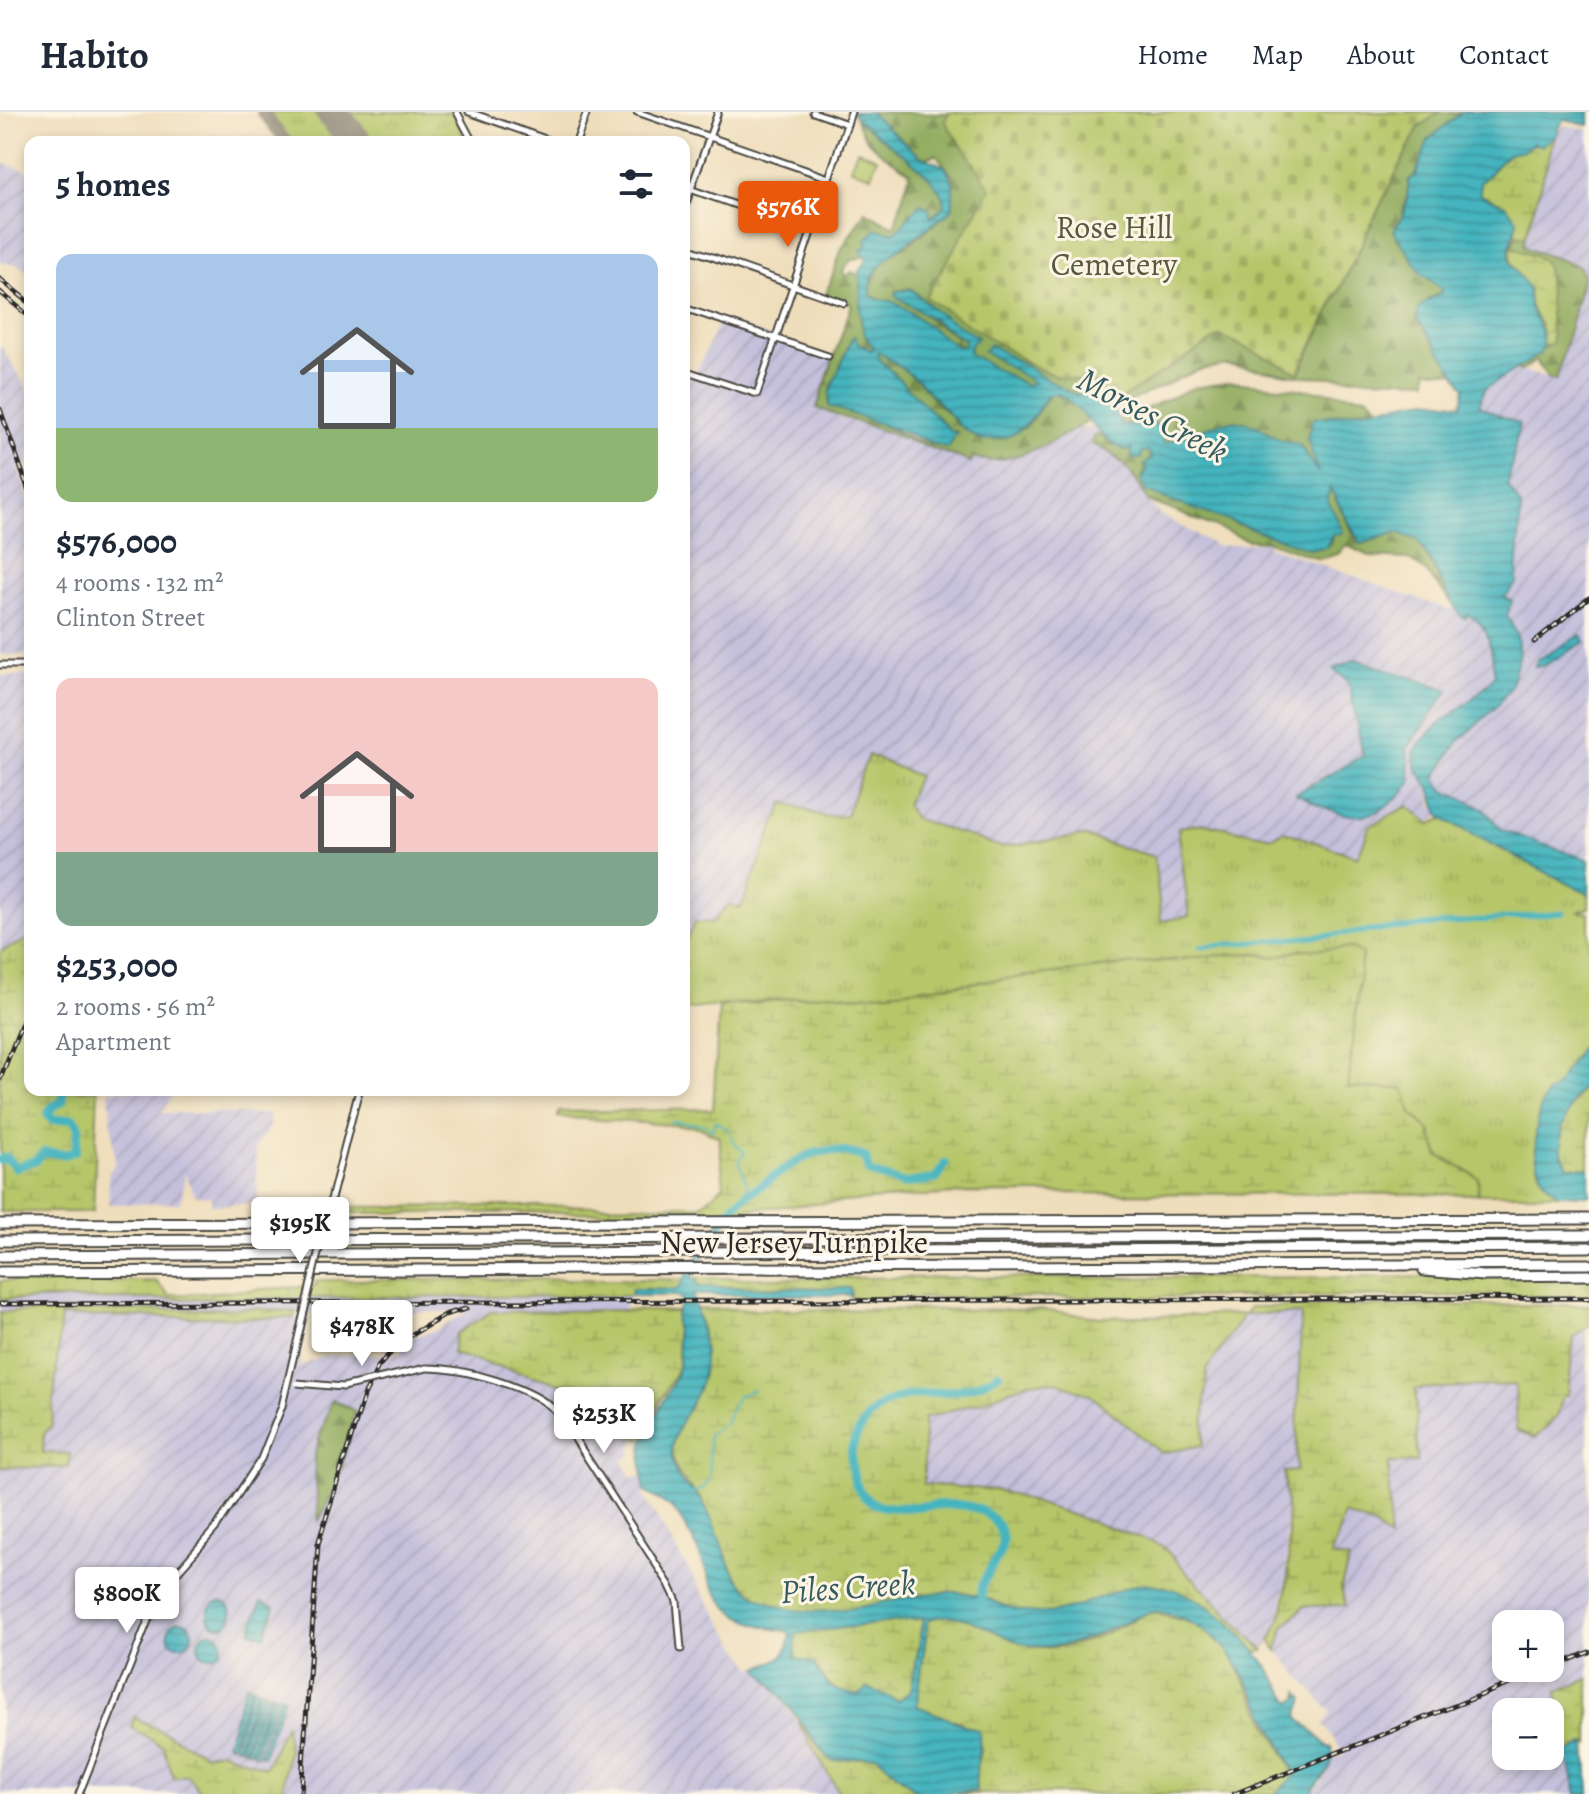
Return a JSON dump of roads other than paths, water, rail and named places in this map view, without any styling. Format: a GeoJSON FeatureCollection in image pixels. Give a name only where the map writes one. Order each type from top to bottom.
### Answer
{"type":"FeatureCollection","features":[{"type":"Feature","properties":{"kind":"highway","name":"New Jersey Turnpike"},"geometry":{"type":"LineString","coordinates":[[0,1224],[1589,1219]]}},
{"type":"Feature","properties":{"kind":"highway","name":"New Jersey Turnpike"},"geometry":{"type":"LineString","coordinates":[[0,1241],[1589,1235]]}},
{"type":"Feature","properties":{"kind":"highway","name":"New Jersey Turnpike"},"geometry":{"type":"LineString","coordinates":[[0,1256],[1589,1247]]}},
{"type":"Feature","properties":{"kind":"highway","name":"New Jersey Turnpike"},"geometry":{"type":"LineString","coordinates":[[0,1272],[1409,1268],[1589,1264]]}},
{"type":"Feature","properties":{"kind":"highway"},"geometry":{"type":"LineString","coordinates":[[1409,1268],[1483,1276],[1589,1275]]}},
{"type":"Feature","properties":{"kind":"street"},"geometry":{"type":"LineString","coordinates":[[457,112],[470,136]]}},
{"type":"Feature","properties":{"kind":"street"},"geometry":{"type":"LineString","coordinates":[[469,112],[537,136]]}},
{"type":"Feature","properties":{"kind":"street"},"geometry":{"type":"LineString","coordinates":[[578,136],[587,112]]}},
{"type":"Feature","properties":{"kind":"street"},"geometry":{"type":"LineString","coordinates":[[637,112],[829,178]]}},
{"type":"Feature","properties":{"kind":"street"},"geometry":{"type":"LineString","coordinates":[[690,181],[718,112]]}},
{"type":"Feature","properties":{"kind":"street"},"geometry":{"type":"LineString","coordinates":[[813,112],[847,124]]}},
{"type":"Feature","properties":{"kind":"street"},"geometry":{"type":"LineString","coordinates":[[690,372],[757,394],[773,337],[851,113]]}},
{"type":"Feature","properties":{"kind":"street"},"geometry":{"type":"LineString","coordinates":[[690,189],[810,231]]}},
{"type":"Feature","properties":{"kind":"street"},"geometry":{"type":"LineString","coordinates":[[690,249],[844,303]]}},
{"type":"Feature","properties":{"kind":"street"},"geometry":{"type":"LineString","coordinates":[[690,310],[828,356]]}},
{"type":"Feature","properties":{"kind":"street"},"geometry":{"type":"LineString","coordinates":[[0,665],[24,665]]}},
{"type":"Feature","properties":{"kind":"street"},"geometry":{"type":"LineString","coordinates":[[79,1794],[159,1593],[216,1528],[254,1471],[275,1427],[357,1096]]}},
{"type":"Feature","properties":{"kind":"street"},"geometry":{"type":"LineString","coordinates":[[287,1381],[343,1387],[426,1368],[455,1370],[531,1393],[546,1401],[558,1413],[669,1584],[677,1601],[681,1649]]}},
{"type":"Feature","properties":{"kind":"water"},"geometry":{"type":"Polygon","coordinates":[[[852,112],[869,112],[920,156],[945,166],[953,182],[953,208],[886,259],[876,271],[871,284],[872,297],[896,303],[959,347],[964,345],[964,339],[896,296],[897,291],[911,289],[934,310],[978,337],[970,345],[969,353],[1025,385],[1034,383],[984,351],[990,344],[1068,392],[1078,395],[1080,390],[1094,394],[1110,406],[1121,424],[1135,425],[1145,417],[1157,425],[1164,443],[1220,423],[1243,422],[1283,441],[1299,444],[1318,473],[1307,438],[1313,418],[1428,399],[1462,404],[1465,387],[1417,318],[1420,306],[1441,292],[1440,287],[1423,275],[1394,231],[1405,212],[1409,180],[1416,175],[1428,140],[1462,112],[1589,112],[1589,125],[1564,119],[1555,137],[1541,146],[1533,143],[1524,151],[1508,154],[1480,183],[1480,195],[1505,205],[1517,219],[1510,260],[1527,287],[1529,304],[1542,341],[1539,355],[1484,389],[1479,406],[1519,424],[1508,486],[1521,507],[1517,583],[1505,598],[1512,601],[1507,616],[1517,634],[1519,657],[1510,688],[1496,707],[1458,742],[1435,777],[1444,791],[1483,808],[1502,830],[1589,860],[1589,894],[1443,819],[1416,767],[1415,751],[1423,740],[1476,695],[1495,674],[1491,647],[1482,625],[1467,614],[1466,618],[1461,617],[1418,540],[1397,532],[1361,544],[1330,488],[1327,499],[1343,531],[1333,533],[1326,547],[1311,549],[1162,498],[1146,491],[1142,479],[1147,470],[1144,466],[1152,459],[1148,451],[1142,452],[1141,459],[1132,459],[1132,449],[1127,451],[1117,446],[1059,394],[1047,396],[1029,421],[1012,434],[992,440],[980,439],[960,426],[918,380],[878,351],[878,358],[952,432],[957,432],[948,448],[829,406],[830,392],[852,338],[855,336],[858,343],[871,350],[874,347],[864,331],[860,311],[859,271],[867,260],[861,249],[867,246],[866,239],[877,229],[895,233],[920,203],[929,208],[931,218],[945,205],[941,194],[922,170],[856,119],[852,112]]]}},
{"type":"Feature","properties":{"kind":"water"},"geometry":{"type":"Polygon","coordinates":[[[1581,635],[1585,642],[1543,666],[1535,666],[1537,660],[1581,635]]]}},
{"type":"Feature","properties":{"kind":"water"},"geometry":{"type":"Polygon","coordinates":[[[1356,659],[1449,690],[1407,749],[1411,783],[1383,808],[1370,814],[1356,815],[1329,809],[1296,793],[1363,756],[1349,682],[1334,669],[1356,659]]]}},
{"type":"Feature","properties":{"kind":"water"},"geometry":{"type":"Polygon","coordinates":[[[1589,1034],[1589,1079],[1573,1099],[1562,1129],[1562,1154],[1568,1166],[1589,1168],[1589,1195],[1558,1194],[1542,1174],[1538,1161],[1538,1119],[1546,1094],[1553,1090],[1589,1034]]]}},
{"type":"Feature","properties":{"kind":"water"},"geometry":{"type":"Polygon","coordinates":[[[732,1210],[692,1277],[700,1287],[850,1288],[851,1295],[693,1295],[703,1343],[703,1373],[674,1437],[673,1464],[681,1482],[699,1497],[708,1511],[729,1563],[744,1585],[777,1606],[802,1611],[853,1608],[930,1593],[955,1592],[1020,1611],[1043,1613],[1068,1609],[1144,1583],[1186,1594],[1223,1617],[1238,1632],[1267,1665],[1291,1702],[1299,1698],[1299,1692],[1304,1699],[1298,1716],[1329,1748],[1332,1747],[1333,1757],[1329,1769],[1312,1794],[1275,1794],[1296,1775],[1265,1712],[1228,1651],[1191,1623],[1157,1612],[1081,1640],[1053,1646],[1024,1643],[956,1616],[928,1620],[917,1706],[979,1731],[976,1791],[920,1794],[877,1755],[831,1761],[758,1667],[786,1652],[790,1632],[740,1616],[725,1604],[676,1513],[645,1492],[642,1470],[644,1439],[677,1372],[679,1359],[675,1323],[681,1300],[676,1296],[631,1296],[632,1289],[677,1290],[725,1212],[732,1210]],[[924,1618],[796,1634],[795,1658],[814,1664],[827,1684],[837,1691],[860,1695],[868,1688],[898,1701],[911,1691],[924,1618]]]}},
{"type":"Feature","properties":{"kind":"water"},"geometry":{"type":"Polygon","coordinates":[[[220,1602],[231,1609],[232,1614],[225,1625],[220,1626],[209,1619],[208,1614],[215,1603],[220,1602]]]}},
{"type":"Feature","properties":{"kind":"water"},"geometry":{"type":"Polygon","coordinates":[[[261,1602],[275,1607],[265,1636],[251,1631],[261,1602]]]}},
{"type":"Feature","properties":{"kind":"water"},"geometry":{"type":"Polygon","coordinates":[[[180,1621],[191,1628],[192,1633],[185,1644],[180,1645],[169,1638],[168,1633],[175,1622],[180,1621]]]}},
{"type":"Feature","properties":{"kind":"water"},"geometry":{"type":"Polygon","coordinates":[[[210,1632],[221,1639],[222,1644],[215,1655],[210,1656],[199,1649],[198,1644],[205,1633],[210,1632]]]}},
{"type":"Feature","properties":{"kind":"water"},"geometry":{"type":"Polygon","coordinates":[[[246,1684],[251,1686],[230,1745],[226,1743],[246,1684]]]}},
{"type":"Feature","properties":{"kind":"water"},"geometry":{"type":"Polygon","coordinates":[[[253,1686],[257,1688],[237,1747],[233,1745],[253,1686]]]}},
{"type":"Feature","properties":{"kind":"water"},"geometry":{"type":"Polygon","coordinates":[[[259,1689],[263,1690],[243,1749],[239,1747],[259,1689]]]}},
{"type":"Feature","properties":{"kind":"water"},"geometry":{"type":"Polygon","coordinates":[[[266,1691],[270,1692],[250,1751],[245,1750],[266,1691]]]}},
{"type":"Feature","properties":{"kind":"water"},"geometry":{"type":"Polygon","coordinates":[[[272,1693],[276,1695],[256,1754],[252,1752],[272,1693]]]}},
{"type":"Feature","properties":{"kind":"water"},"geometry":{"type":"Polygon","coordinates":[[[279,1696],[284,1697],[263,1756],[259,1755],[279,1696]]]}},
{"type":"Feature","properties":{"kind":"water"},"geometry":{"type":"Polygon","coordinates":[[[1586,1743],[1589,1794],[1577,1794],[1567,1753],[1586,1743]]]}},
{"type":"Feature","properties":{"kind":"waterway"},"geometry":{"type":"LineString","coordinates":[[1200,947],[1564,913]]}},
{"type":"Feature","properties":{"kind":"waterway"},"geometry":{"type":"LineString","coordinates":[[0,1160],[6,1157],[16,1167],[36,1160],[44,1152],[66,1154],[76,1150],[79,1125],[73,1118],[52,1120],[48,1114],[52,1107],[63,1101],[63,1096]]}},
{"type":"Feature","properties":{"kind":"waterway"},"geometry":{"type":"LineString","coordinates":[[670,1122],[703,1124],[712,1130],[715,1121],[729,1129],[734,1143],[745,1152],[739,1162],[748,1185],[742,1196]]}},
{"type":"Feature","properties":{"kind":"waterway","name":"Piles Creek"},"geometry":{"type":"LineString","coordinates":[[723,1221],[743,1198],[793,1164],[824,1151],[866,1158],[870,1173],[903,1184],[937,1179],[945,1164]]}},
{"type":"Feature","properties":{"kind":"waterway"},"geometry":{"type":"LineString","coordinates":[[982,1611],[983,1584],[1001,1547],[1001,1533],[997,1525],[981,1510],[960,1505],[890,1507],[871,1502],[857,1487],[851,1453],[863,1424],[891,1401],[967,1388],[999,1373]]}},
{"type":"Feature","properties":{"kind":"waterway"},"geometry":{"type":"LineString","coordinates":[[692,1493],[703,1489],[710,1480],[708,1434],[725,1423],[737,1396],[753,1390]]}},
{"type":"Feature","properties":{"kind":"railway"},"geometry":{"type":"LineString","coordinates":[[0,279],[24,298]]}},
{"type":"Feature","properties":{"kind":"railway"},"geometry":{"type":"LineString","coordinates":[[0,292],[24,312]]}},
{"type":"Feature","properties":{"kind":"railway"},"geometry":{"type":"LineString","coordinates":[[0,409],[24,477]]}},
{"type":"Feature","properties":{"kind":"railway"},"geometry":{"type":"LineString","coordinates":[[1534,642],[1589,598]]}},
{"type":"Feature","properties":{"kind":"railway"},"geometry":{"type":"LineString","coordinates":[[0,1079],[24,1018]]}},
{"type":"Feature","properties":{"kind":"railway"},"geometry":{"type":"LineString","coordinates":[[0,1304],[1589,1298]]}},
{"type":"Feature","properties":{"kind":"railway"},"geometry":{"type":"LineString","coordinates":[[301,1794],[318,1544],[364,1396],[378,1367],[402,1340],[447,1314],[466,1309]]}},
{"type":"Feature","properties":{"kind":"railway"},"geometry":{"type":"LineString","coordinates":[[1564,1662],[1589,1652]]}},
{"type":"Feature","properties":{"kind":"railway"},"geometry":{"type":"LineString","coordinates":[[1234,1794],[1514,1682]]}},
{"type":"Feature","properties":{"kind":"park label","name":"Rose Hill Cemetery"},"geometry":{"type":"Point","coordinates":[1114,246]}},
{"type":"Feature","properties":{"kind":"water label","name":"Morses Creek"},"geometry":{"type":"Point","coordinates":[1153,415]}}]}
